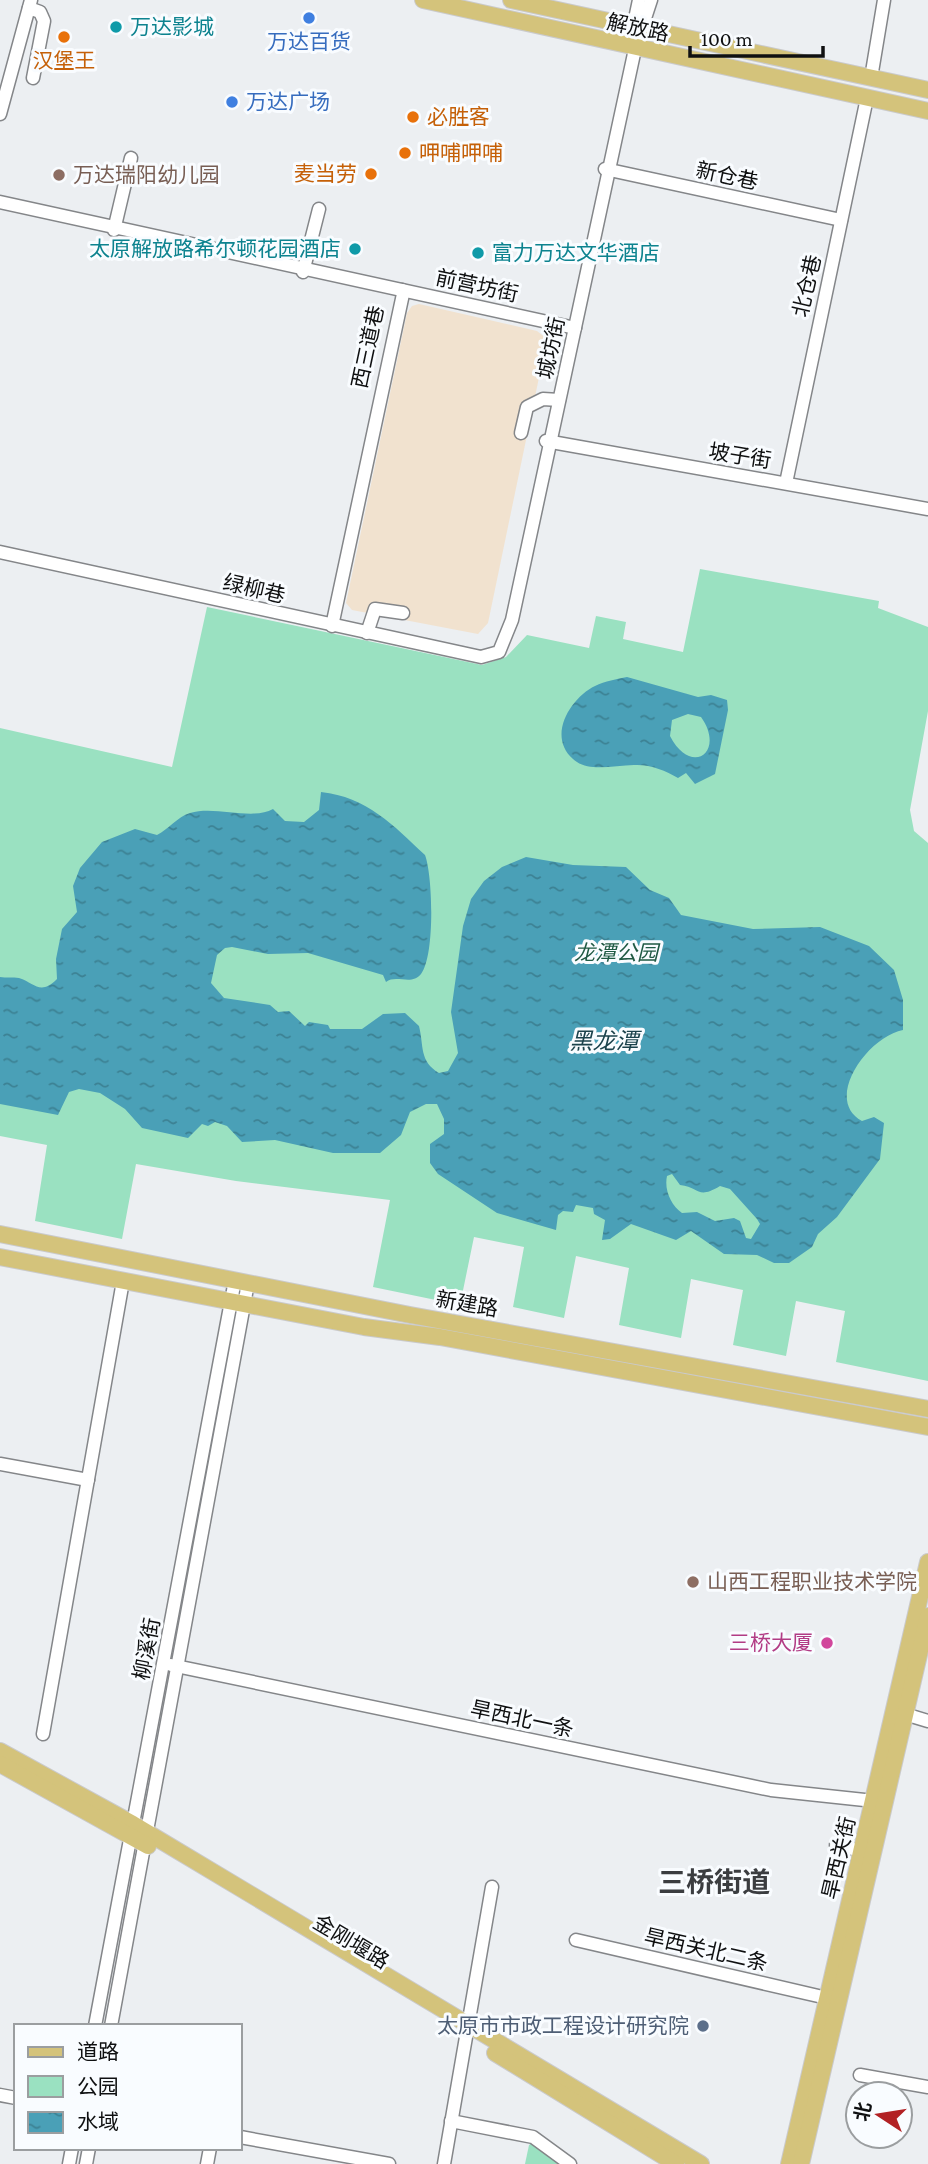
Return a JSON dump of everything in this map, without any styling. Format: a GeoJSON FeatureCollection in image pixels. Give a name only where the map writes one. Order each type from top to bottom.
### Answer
{"type":"FeatureCollection","features":[{"type":"Feature","properties":{"kind":"main road","name":"解放路"},"geometry":{"type":"LineString","coordinates":[[423,0],[632,49],[928,111]]}},
{"type":"Feature","properties":{"kind":"main road","name":"解放路"},"geometry":{"type":"LineString","coordinates":[[511,0],[928,90]]}},
{"type":"Feature","properties":{"kind":"main road","name":"新建路"},"geometry":{"type":"LineString","coordinates":[[0,1234],[928,1409]]}},
{"type":"Feature","properties":{"kind":"main road","name":"新建路"},"geometry":{"type":"LineString","coordinates":[[0,1258],[928,1427]]}},
{"type":"Feature","properties":{"kind":"main road","name":"旱西关街"},"geometry":{"type":"LineString","coordinates":[[801,2164],[900,1713],[928,1562]]}},
{"type":"Feature","properties":{"kind":"main road","name":"旱西关街"},"geometry":{"type":"LineString","coordinates":[[789,2164],[827,1998],[868,1853],[874,1801],[928,1616]]}},
{"type":"Feature","properties":{"kind":"main road"},"geometry":{"type":"LineString","coordinates":[[0,1751],[467,2029],[701,2164]]}},
{"type":"Feature","properties":{"kind":"main road"},"geometry":{"type":"LineString","coordinates":[[0,1764],[138,1834]]}},
{"type":"Feature","properties":{"kind":"main road"},"geometry":{"type":"LineString","coordinates":[[467,2029],[676,2164]]}},
{"type":"Feature","properties":{"kind":"street"},"geometry":{"type":"LineString","coordinates":[[638,26],[639,0]]}},
{"type":"Feature","properties":{"kind":"street"},"geometry":{"type":"LineString","coordinates":[[638,26],[651,0]]}},
{"type":"Feature","properties":{"kind":"street"},"geometry":{"type":"LineString","coordinates":[[871,78],[884,0]]}},
{"type":"Feature","properties":{"kind":"street"},"geometry":{"type":"LineString","coordinates":[[0,114],[30,4],[40,12],[44,21],[33,78]]}},
{"type":"Feature","properties":{"kind":"street","name":"城坊街"},"geometry":{"type":"LineString","coordinates":[[496,651],[508,619],[549,439],[638,26]]}},
{"type":"Feature","properties":{"kind":"street","name":"北仓巷"},"geometry":{"type":"LineString","coordinates":[[787,480],[867,98]]}},
{"type":"Feature","properties":{"kind":"street"},"geometry":{"type":"LineString","coordinates":[[114,228],[131,158]]}},
{"type":"Feature","properties":{"kind":"street","name":"新仓巷"},"geometry":{"type":"LineString","coordinates":[[607,169],[841,220]]}},
{"type":"Feature","properties":{"kind":"street","name":"前营坊街"},"geometry":{"type":"LineString","coordinates":[[0,204],[572,328]]}},
{"type":"Feature","properties":{"kind":"street"},"geometry":{"type":"LineString","coordinates":[[304,270],[319,209]]}},
{"type":"Feature","properties":{"kind":"street","name":"西三道巷"},"geometry":{"type":"LineString","coordinates":[[331,622],[401,292]]}},
{"type":"Feature","properties":{"kind":"street"},"geometry":{"type":"LineString","coordinates":[[521,433],[527,407],[543,399],[557,400]]}},
{"type":"Feature","properties":{"kind":"street","name":"坡子街"},"geometry":{"type":"LineString","coordinates":[[549,439],[928,507]]}},
{"type":"Feature","properties":{"kind":"street","name":"绿柳巷"},"geometry":{"type":"LineString","coordinates":[[0,546],[331,622]]}},
{"type":"Feature","properties":{"kind":"street","name":"绿柳巷"},"geometry":{"type":"LineString","coordinates":[[0,552],[368,630],[496,651]]}},
{"type":"Feature","properties":{"kind":"street"},"geometry":{"type":"LineString","coordinates":[[368,630],[374,610],[403,613]]}},
{"type":"Feature","properties":{"kind":"street"},"geometry":{"type":"LineString","coordinates":[[43,1734],[123,1281]]}},
{"type":"Feature","properties":{"kind":"street","name":"柳溪街"},"geometry":{"type":"LineString","coordinates":[[95,2024],[138,1834],[242,1281]]}},
{"type":"Feature","properties":{"kind":"street"},"geometry":{"type":"LineString","coordinates":[[0,1464],[88,1480]]}},
{"type":"Feature","properties":{"kind":"street","name":"旱西北一条"},"geometry":{"type":"LineString","coordinates":[[170,1665],[771,1790],[874,1801]]}},
{"type":"Feature","properties":{"kind":"street"},"geometry":{"type":"LineString","coordinates":[[900,1713],[928,1721]]}},
{"type":"Feature","properties":{"kind":"street","name":"柳溪街"},"geometry":{"type":"LineString","coordinates":[[111,2024],[138,1834]]}},
{"type":"Feature","properties":{"kind":"street"},"geometry":{"type":"LineString","coordinates":[[836,1845],[868,1853]]}},
{"type":"Feature","properties":{"kind":"street"},"geometry":{"type":"LineString","coordinates":[[444,2164],[492,1886]]}},
{"type":"Feature","properties":{"kind":"street","name":"旱西关北二条"},"geometry":{"type":"LineString","coordinates":[[576,1940],[827,1998]]}},
{"type":"Feature","properties":{"kind":"street"},"geometry":{"type":"LineString","coordinates":[[860,2075],[928,2087]]}},
{"type":"Feature","properties":{"kind":"street"},"geometry":{"type":"LineString","coordinates":[[451,2121],[533,2137],[569,2164]]}},
{"type":"Feature","properties":{"kind":"street"},"geometry":{"type":"LineString","coordinates":[[242,2137],[389,2164]]}},
{"type":"Feature","properties":{"kind":"shaded area"},"geometry":{"type":"Polygon","coordinates":[[[419,304],[537,331],[547,339],[488,623],[478,634],[352,610],[346,603],[407,313],[412,306],[419,304]]]}},
{"type":"Feature","properties":{"kind":"green space","name":"龙潭公园"},"geometry":{"type":"Polygon","coordinates":[[[700,569],[879,601],[878,608],[928,627],[928,711],[910,810],[914,831],[928,843],[928,1381],[836,1362],[845,1311],[796,1301],[786,1356],[733,1345],[743,1290],[691,1279],[681,1338],[619,1325],[629,1268],[576,1256],[564,1318],[513,1307],[524,1247],[474,1237],[460,1305],[373,1287],[390,1200],[236,1181],[136,1164],[122,1239],[35,1221],[47,1145],[0,1136],[0,728],[172,767],[207,607],[482,665],[506,657],[527,635],[589,648],[596,616],[626,622],[623,639],[683,652],[700,569]]]}},
{"type":"Feature","properties":{"kind":"green space"},"geometry":{"type":"Polygon","coordinates":[[[532,2143],[562,2164],[525,2164],[529,2145],[532,2143]]]}},
{"type":"Feature","properties":{"kind":"water"},"geometry":{"type":"Polygon","coordinates":[[[627,677],[698,697],[711,695],[727,700],[728,710],[715,774],[695,784],[686,773],[678,778],[648,766],[595,767],[580,764],[573,759],[565,749],[562,739],[562,728],[571,708],[586,691],[595,686],[627,677]],[[688,714],[672,720],[670,736],[687,755],[703,755],[708,749],[708,730],[701,717],[688,714]]]}},
{"type":"Feature","properties":{"kind":"water","name":"黑龙潭"},"geometry":{"type":"Polygon","coordinates":[[[321,792],[352,800],[378,814],[425,855],[430,880],[431,916],[426,965],[421,974],[413,979],[386,982],[383,975],[308,953],[268,954],[225,948],[217,955],[211,983],[224,998],[270,1005],[278,1012],[289,1011],[305,1026],[309,1022],[328,1025],[330,1029],[362,1029],[383,1014],[405,1013],[419,1026],[423,1052],[428,1063],[439,1073],[448,1071],[458,1053],[451,1012],[463,926],[471,899],[484,881],[502,867],[526,857],[573,865],[626,867],[650,890],[669,898],[681,915],[753,929],[820,927],[869,946],[894,970],[903,1000],[903,1030],[889,1035],[864,1056],[848,1085],[847,1099],[851,1111],[862,1121],[874,1117],[884,1123],[880,1159],[837,1217],[818,1234],[812,1247],[789,1263],[774,1263],[757,1255],[724,1254],[691,1231],[676,1240],[631,1224],[610,1239],[602,1240],[605,1220],[594,1214],[593,1208],[576,1205],[573,1212],[563,1211],[558,1215],[556,1230],[497,1213],[438,1174],[430,1163],[430,1144],[444,1134],[444,1119],[437,1104],[426,1104],[410,1112],[401,1135],[380,1153],[333,1153],[275,1140],[242,1142],[227,1126],[215,1122],[208,1126],[202,1124],[188,1138],[142,1128],[125,1109],[100,1093],[79,1089],[69,1092],[58,1115],[0,1104],[0,977],[19,978],[38,987],[46,987],[57,979],[56,959],[62,929],[77,912],[73,886],[80,868],[102,842],[135,829],[157,835],[185,815],[200,811],[255,814],[273,809],[285,821],[304,822],[319,810],[321,792]],[[672,1174],[667,1176],[669,1197],[682,1213],[697,1212],[715,1221],[734,1218],[740,1221],[746,1238],[751,1239],[760,1224],[730,1189],[720,1186],[703,1192],[680,1185],[672,1174]]]}},
{"type":"Feature","properties":{"kind":"place","name":"万达百货"},"geometry":{"type":"Point","coordinates":[309,18]}},
{"type":"Feature","properties":{"kind":"place","name":"万达影城"},"geometry":{"type":"Point","coordinates":[116,27]}},
{"type":"Feature","properties":{"kind":"place","name":"汉堡王"},"geometry":{"type":"Point","coordinates":[64,37]}},
{"type":"Feature","properties":{"kind":"place","name":"万达广场"},"geometry":{"type":"Point","coordinates":[232,102]}},
{"type":"Feature","properties":{"kind":"place","name":"必胜客"},"geometry":{"type":"Point","coordinates":[413,117]}},
{"type":"Feature","properties":{"kind":"place","name":"呷哺呷哺"},"geometry":{"type":"Point","coordinates":[405,153]}},
{"type":"Feature","properties":{"kind":"place","name":"麦当劳"},"geometry":{"type":"Point","coordinates":[371,174]}},
{"type":"Feature","properties":{"kind":"place","name":"万达瑞阳幼儿园"},"geometry":{"type":"Point","coordinates":[59,175]}},
{"type":"Feature","properties":{"kind":"place","name":"太原解放路希尔顿花园酒店"},"geometry":{"type":"Point","coordinates":[355,249]}},
{"type":"Feature","properties":{"kind":"place","name":"富力万达文华酒店"},"geometry":{"type":"Point","coordinates":[478,253]}},
{"type":"Feature","properties":{"kind":"place","name":"山西工程职业技术学院"},"geometry":{"type":"Point","coordinates":[693,1582]}},
{"type":"Feature","properties":{"kind":"place","name":"三桥大厦"},"geometry":{"type":"Point","coordinates":[827,1643]}},
{"type":"Feature","properties":{"kind":"place","name":"太原市市政工程设计研究院"},"geometry":{"type":"Point","coordinates":[703,2026]}},
{"type":"Feature","properties":{"kind":"district","name":"三桥街道"},"geometry":{"type":"Point","coordinates":[714,1882]}}]}
